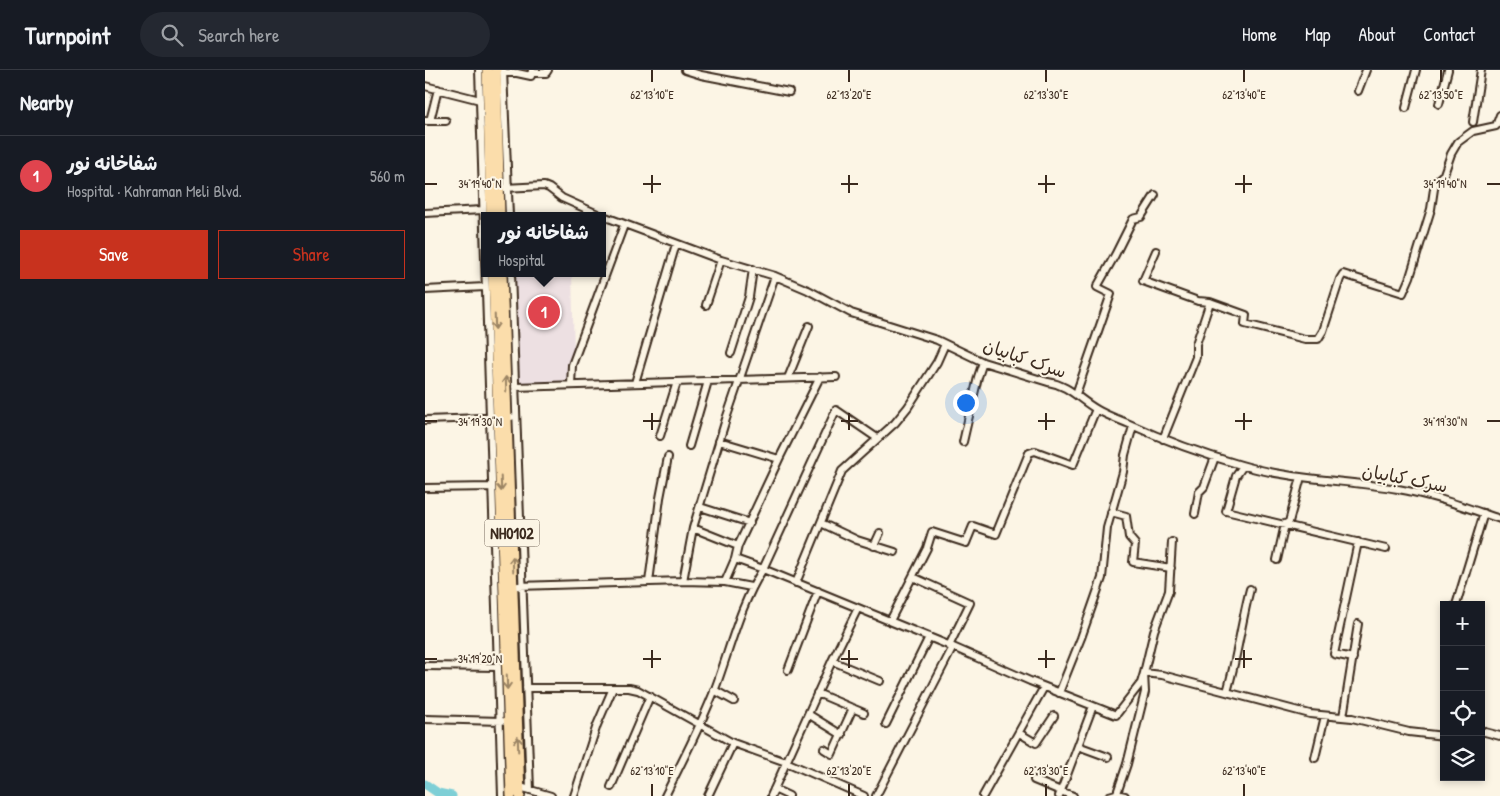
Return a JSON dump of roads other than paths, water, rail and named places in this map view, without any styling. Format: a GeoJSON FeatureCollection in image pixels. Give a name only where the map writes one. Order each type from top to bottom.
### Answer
{"type":"FeatureCollection","features":[{"type":"Feature","properties":{"kind":"highway"},"geometry":{"type":"LineString","coordinates":[[487,70],[499,188],[492,212]]}},
{"type":"Feature","properties":{"kind":"highway"},"geometry":{"type":"LineString","coordinates":[[500,212],[501,71]]}},
{"type":"Feature","properties":{"kind":"highway","name":"NH0102"},"geometry":{"type":"LineString","coordinates":[[493,277],[518,586],[512,793]]}},
{"type":"Feature","properties":{"kind":"highway","name":"NH0102"},"geometry":{"type":"LineString","coordinates":[[502,277],[504,721],[512,793]]}},
{"type":"Feature","properties":{"kind":"street"},"geometry":{"type":"LineString","coordinates":[[425,212],[483,210],[479,70]]}},
{"type":"Feature","properties":{"kind":"street"},"geometry":{"type":"LineString","coordinates":[[501,71],[531,76],[532,71],[546,73],[548,70]]}},
{"type":"Feature","properties":{"kind":"street"},"geometry":{"type":"LineString","coordinates":[[685,70],[789,92]]}},
{"type":"Feature","properties":{"kind":"street"},"geometry":{"type":"LineString","coordinates":[[1358,91],[1366,70]]}},
{"type":"Feature","properties":{"kind":"street"},"geometry":{"type":"LineString","coordinates":[[1406,108],[1416,70]]}},
{"type":"Feature","properties":{"kind":"street"},"geometry":{"type":"LineString","coordinates":[[1439,104],[1448,70]]}},
{"type":"Feature","properties":{"kind":"street"},"geometry":{"type":"LineString","coordinates":[[1473,122],[1481,70]]}},
{"type":"Feature","properties":{"kind":"street"},"geometry":{"type":"LineString","coordinates":[[425,86],[479,100]]}},
{"type":"Feature","properties":{"kind":"street"},"geometry":{"type":"LineString","coordinates":[[438,89],[428,121],[446,121]]}},
{"type":"Feature","properties":{"kind":"street"},"geometry":{"type":"LineString","coordinates":[[1156,251],[1143,281],[1198,301],[1210,302],[1246,315],[1245,324],[1305,339],[1318,339],[1323,331],[1343,274],[1403,293],[1410,277],[1431,209],[1435,182],[1445,174],[1451,154],[1458,142],[1473,131],[1496,126],[1500,115]]}},
{"type":"Feature","properties":{"kind":"street","name":"سرک کبابیان"},"geometry":{"type":"LineString","coordinates":[[499,188],[544,186],[562,198],[593,212]]}},
{"type":"Feature","properties":{"kind":"street"},"geometry":{"type":"LineString","coordinates":[[499,188],[508,212]]}},
{"type":"Feature","properties":{"kind":"street"},"geometry":{"type":"LineString","coordinates":[[1076,394],[1111,294],[1097,287],[1133,219],[1141,217],[1155,195]]}},
{"type":"Feature","properties":{"kind":"street","name":"سرک کبابیان"},"geometry":{"type":"LineString","coordinates":[[606,218],[721,260],[775,276],[851,313],[945,344],[983,362],[1048,382],[1058,383],[1096,409],[1163,439],[1215,457],[1243,466],[1279,474],[1399,489],[1452,503],[1500,519]]}},
{"type":"Feature","properties":{"kind":"street"},"geometry":{"type":"LineString","coordinates":[[606,275],[625,225]]}},
{"type":"Feature","properties":{"kind":"street"},"geometry":{"type":"LineString","coordinates":[[635,383],[676,244]]}},
{"type":"Feature","properties":{"kind":"street"},"geometry":{"type":"LineString","coordinates":[[706,305],[721,260]]}},
{"type":"Feature","properties":{"kind":"street"},"geometry":{"type":"LineString","coordinates":[[731,353],[749,297],[753,269]]}},
{"type":"Feature","properties":{"kind":"street"},"geometry":{"type":"LineString","coordinates":[[683,581],[693,528],[719,441],[775,276]]}},
{"type":"Feature","properties":{"kind":"street"},"geometry":{"type":"LineString","coordinates":[[485,277],[503,417]]}},
{"type":"Feature","properties":{"kind":"street"},"geometry":{"type":"LineString","coordinates":[[425,719],[504,721],[497,667],[492,487],[503,417],[515,387],[511,277]]}},
{"type":"Feature","properties":{"kind":"street"},"geometry":{"type":"LineString","coordinates":[[571,385],[572,365],[605,277]]}},
{"type":"Feature","properties":{"kind":"street"},"geometry":{"type":"LineString","coordinates":[[425,290],[485,287]]}},
{"type":"Feature","properties":{"kind":"street"},"geometry":{"type":"LineString","coordinates":[[1163,439],[1196,357],[1196,344],[1210,302]]}},
{"type":"Feature","properties":{"kind":"street"},"geometry":{"type":"LineString","coordinates":[[788,378],[809,326]]}},
{"type":"Feature","properties":{"kind":"street"},"geometry":{"type":"LineString","coordinates":[[796,583],[842,471],[895,423],[908,407],[937,362],[945,344]]}},
{"type":"Feature","properties":{"kind":"street"},"geometry":{"type":"LineString","coordinates":[[963,442],[983,362]]}},
{"type":"Feature","properties":{"kind":"street"},"geometry":{"type":"LineString","coordinates":[[725,582],[735,559],[738,546],[779,458],[820,377]]}},
{"type":"Feature","properties":{"kind":"street"},"geometry":{"type":"LineString","coordinates":[[515,387],[836,377]]}},
{"type":"Feature","properties":{"kind":"street"},"geometry":{"type":"LineString","coordinates":[[689,446],[708,381]]}},
{"type":"Feature","properties":{"kind":"street"},"geometry":{"type":"LineString","coordinates":[[660,436],[677,382]]}},
{"type":"Feature","properties":{"kind":"street"},"geometry":{"type":"LineString","coordinates":[[890,621],[927,548],[932,532],[966,544],[973,526],[996,534],[1029,453],[1035,451],[1073,465],[1096,409]]}},
{"type":"Feature","properties":{"kind":"street"},"geometry":{"type":"LineString","coordinates":[[665,796],[700,724],[714,690],[751,587],[763,569],[836,410],[877,438]]}},
{"type":"Feature","properties":{"kind":"street"},"geometry":{"type":"LineString","coordinates":[[425,420],[503,417]]}},
{"type":"Feature","properties":{"kind":"street"},"geometry":{"type":"LineString","coordinates":[[1059,693],[1102,578],[1107,528],[1123,472],[1125,455],[1133,426]]}},
{"type":"Feature","properties":{"kind":"street"},"geometry":{"type":"LineString","coordinates":[[719,441],[779,458]]}},
{"type":"Feature","properties":{"kind":"street"},"geometry":{"type":"LineString","coordinates":[[649,582],[660,498],[668,457]]}},
{"type":"Feature","properties":{"kind":"street"},"geometry":{"type":"LineString","coordinates":[[1195,514],[1199,492],[1203,487],[1215,457]]}},
{"type":"Feature","properties":{"kind":"street"},"geometry":{"type":"LineString","coordinates":[[1243,466],[1236,476],[1226,511],[1386,549]]}},
{"type":"Feature","properties":{"kind":"street"},"geometry":{"type":"LineString","coordinates":[[1277,560],[1285,524],[1289,522],[1301,477]]}},
{"type":"Feature","properties":{"kind":"street"},"geometry":{"type":"LineString","coordinates":[[425,488],[492,487]]}},
{"type":"Feature","properties":{"kind":"street"},"geometry":{"type":"LineString","coordinates":[[700,507],[750,523]]}},
{"type":"Feature","properties":{"kind":"street"},"geometry":{"type":"LineString","coordinates":[[1111,512],[1125,516],[1129,537],[1135,544],[1133,562],[1171,568]]}},
{"type":"Feature","properties":{"kind":"street"},"geometry":{"type":"LineString","coordinates":[[1457,601],[1484,513]]}},
{"type":"Feature","properties":{"kind":"street"},"geometry":{"type":"LineString","coordinates":[[821,523],[874,546],[895,552]]}},
{"type":"Feature","properties":{"kind":"street"},"geometry":{"type":"LineString","coordinates":[[693,528],[738,546]]}},
{"type":"Feature","properties":{"kind":"street"},"geometry":{"type":"LineString","coordinates":[[874,546],[880,533]]}},
{"type":"Feature","properties":{"kind":"street"},"geometry":{"type":"LineString","coordinates":[[735,559],[818,591],[1044,687],[1116,715],[1141,682],[1144,673],[1154,632],[1169,591],[1172,542]]}},
{"type":"Feature","properties":{"kind":"street"},"geometry":{"type":"LineString","coordinates":[[1353,658],[1334,654],[1358,542]]}},
{"type":"Feature","properties":{"kind":"street"},"geometry":{"type":"LineString","coordinates":[[876,796],[951,646],[970,603],[913,577]]}},
{"type":"Feature","properties":{"kind":"street"},"geometry":{"type":"LineString","coordinates":[[503,586],[683,581],[725,582],[751,587]]}},
{"type":"Feature","properties":{"kind":"street"},"geometry":{"type":"LineString","coordinates":[[518,586],[526,688],[530,790]]}},
{"type":"Feature","properties":{"kind":"street"},"geometry":{"type":"LineString","coordinates":[[1227,692],[1250,589]]}},
{"type":"Feature","properties":{"kind":"street"},"geometry":{"type":"LineString","coordinates":[[788,670],[818,591]]}},
{"type":"Feature","properties":{"kind":"street"},"geometry":{"type":"LineString","coordinates":[[771,796],[857,608]]}},
{"type":"Feature","properties":{"kind":"street"},"geometry":{"type":"LineString","coordinates":[[1343,717],[1359,624]]}},
{"type":"Feature","properties":{"kind":"street"},"geometry":{"type":"LineString","coordinates":[[886,724],[929,637]]}},
{"type":"Feature","properties":{"kind":"street"},"geometry":{"type":"LineString","coordinates":[[832,661],[880,681]]}},
{"type":"Feature","properties":{"kind":"street"},"geometry":{"type":"LineString","coordinates":[[425,666],[497,667]]}},
{"type":"Feature","properties":{"kind":"street"},"geometry":{"type":"LineString","coordinates":[[1144,673],[1161,675],[1310,714],[1343,717],[1409,732],[1440,736]]}},
{"type":"Feature","properties":{"kind":"street"},"geometry":{"type":"LineString","coordinates":[[1116,795],[1127,764],[1145,692],[1144,673]]}},
{"type":"Feature","properties":{"kind":"street"},"geometry":{"type":"LineString","coordinates":[[983,796],[1044,687]]}},
{"type":"Feature","properties":{"kind":"street"},"geometry":{"type":"LineString","coordinates":[[526,688],[613,688],[638,690],[733,743],[786,762],[864,796]]}},
{"type":"Feature","properties":{"kind":"street"},"geometry":{"type":"LineString","coordinates":[[574,796],[597,725],[613,688]]}},
{"type":"Feature","properties":{"kind":"street"},"geometry":{"type":"LineString","coordinates":[[714,690],[735,701]]}},
{"type":"Feature","properties":{"kind":"street"},"geometry":{"type":"LineString","coordinates":[[817,693],[864,713]]}},
{"type":"Feature","properties":{"kind":"street"},"geometry":{"type":"LineString","coordinates":[[611,787],[649,696]]}},
{"type":"Feature","properties":{"kind":"street"},"geometry":{"type":"LineString","coordinates":[[1060,794],[1093,706]]}},
{"type":"Feature","properties":{"kind":"street"},"geometry":{"type":"LineString","coordinates":[[824,749],[832,754],[853,708]]}},
{"type":"Feature","properties":{"kind":"street"},"geometry":{"type":"LineString","coordinates":[[808,714],[841,736]]}},
{"type":"Feature","properties":{"kind":"street"},"geometry":{"type":"LineString","coordinates":[[1019,733],[1036,743],[1054,716]]}},
{"type":"Feature","properties":{"kind":"street"},"geometry":{"type":"LineString","coordinates":[[1315,758],[1325,716]]}},
{"type":"Feature","properties":{"kind":"street"},"geometry":{"type":"LineString","coordinates":[[1485,732],[1500,736]]}},
{"type":"Feature","properties":{"kind":"street"},"geometry":{"type":"LineString","coordinates":[[708,796],[733,743]]}},
{"type":"Feature","properties":{"kind":"street"},"geometry":{"type":"LineString","coordinates":[[1078,746],[1108,758]]}},
{"type":"Feature","properties":{"kind":"street"},"geometry":{"type":"LineString","coordinates":[[1034,780],[1060,794],[1073,796]]}},
{"type":"Feature","properties":{"kind":"street"},"geometry":{"type":"LineString","coordinates":[[774,789],[789,796]]}},
{"type":"Feature","properties":{"kind":"street"},"geometry":{"type":"LineString","coordinates":[[512,793],[530,790],[551,796]]}},
{"type":"Feature","properties":{"kind":"street"},"geometry":{"type":"LineString","coordinates":[[1109,796],[1125,796]]}},
{"type":"Feature","properties":{"kind":"waterway"},"geometry":{"type":"LineString","coordinates":[[425,784],[438,793],[452,796]]}},
{"type":"Feature","properties":{"kind":"place","name":"شفاخانه نور"},"geometry":{"type":"Point","coordinates":[544,312]}}]}
